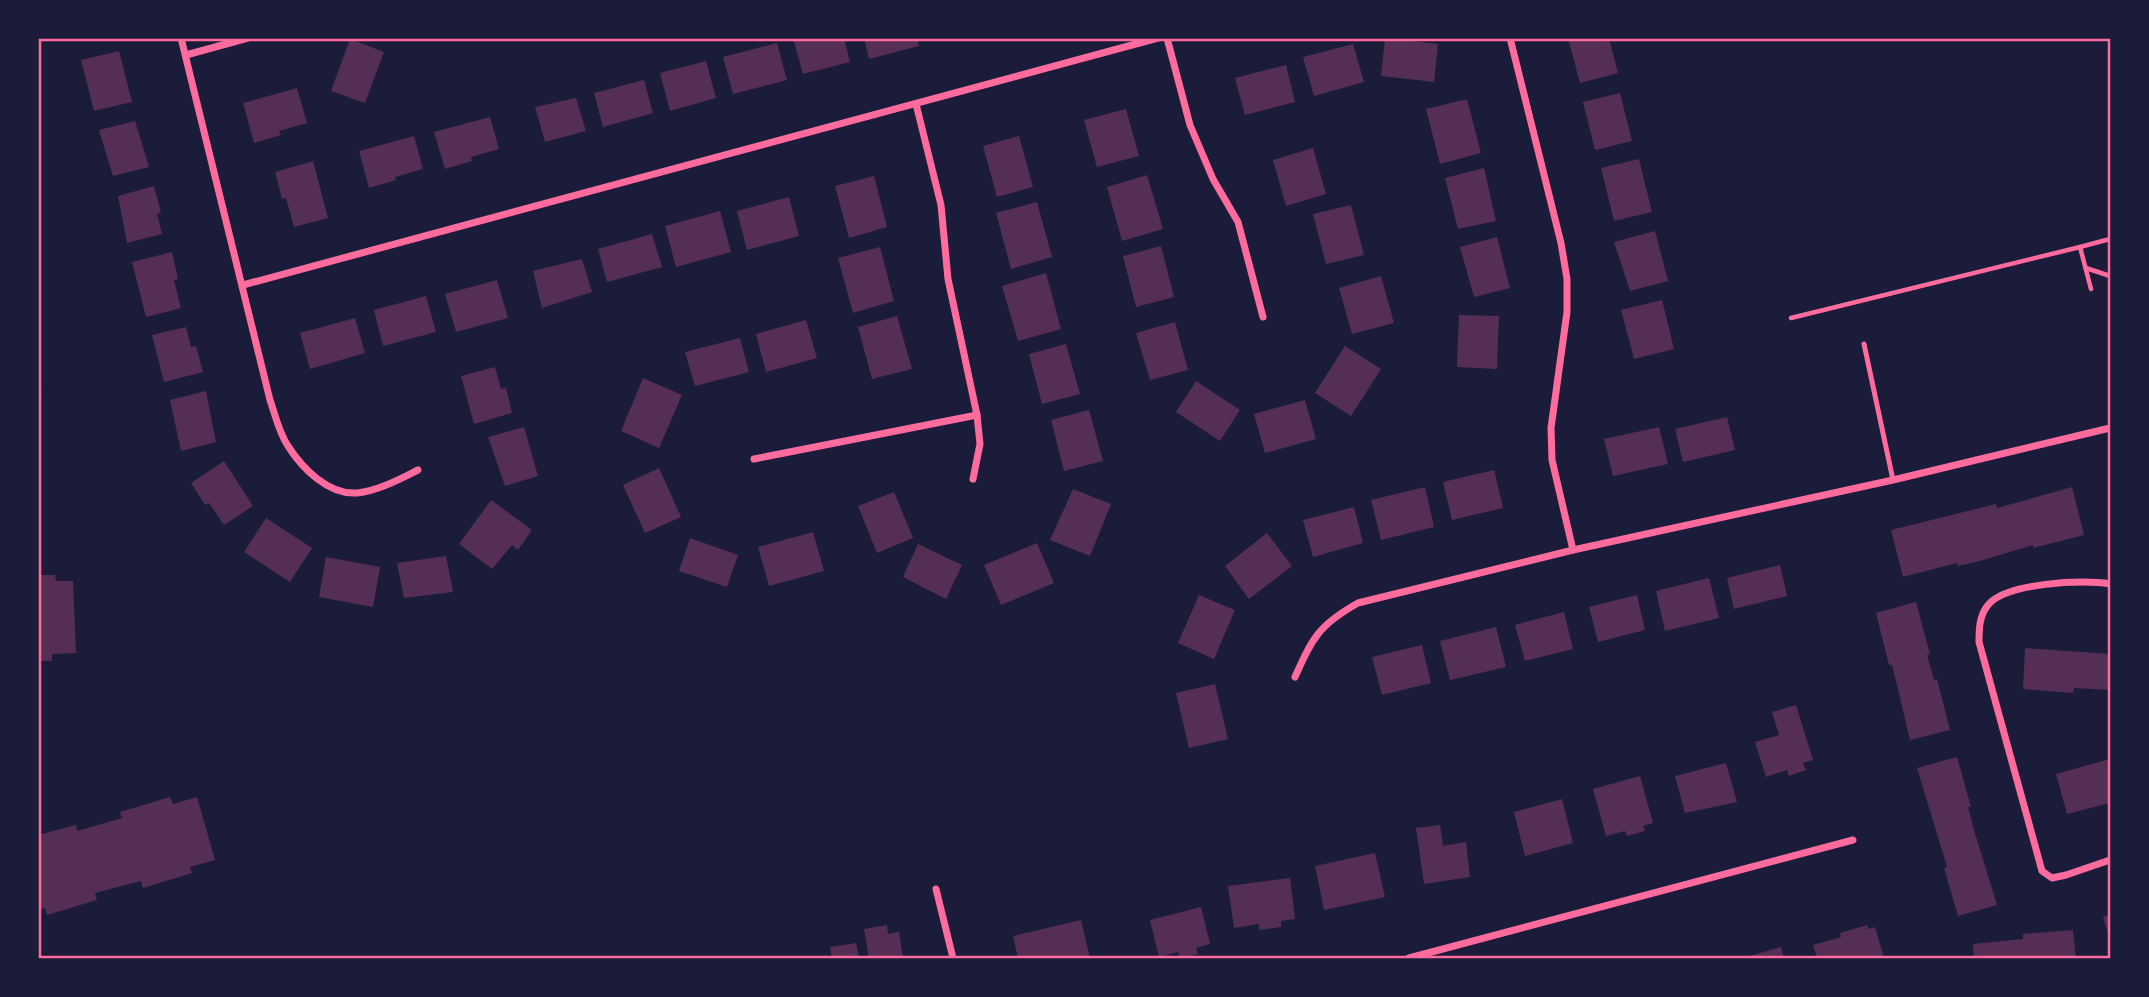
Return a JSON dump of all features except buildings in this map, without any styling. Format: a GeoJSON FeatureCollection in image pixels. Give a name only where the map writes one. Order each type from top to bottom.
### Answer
{"type":"FeatureCollection","features":[{"type":"Feature","properties":{"kind":"street"},"geometry":{"type":"LineString","coordinates":[[181,38],[270,400],[287,444],[308,470],[328,487],[356,493],[388,484],[418,470]]}},
{"type":"Feature","properties":{"kind":"street"},"geometry":{"type":"LineString","coordinates":[[186,55],[247,38]]}},
{"type":"Feature","properties":{"kind":"street"},"geometry":{"type":"LineString","coordinates":[[243,285],[1158,38]]}},
{"type":"Feature","properties":{"kind":"street"},"geometry":{"type":"LineString","coordinates":[[1167,38],[1190,125],[1213,179],[1238,222],[1263,317]]}},
{"type":"Feature","properties":{"kind":"street"},"geometry":{"type":"LineString","coordinates":[[1510,38],[1561,243],[1567,279],[1567,312],[1551,428],[1552,460],[1573,550]]}},
{"type":"Feature","properties":{"kind":"street"},"geometry":{"type":"LineString","coordinates":[[916,104],[941,205],[948,279],[978,415],[980,444],[973,478]]}},
{"type":"Feature","properties":{"kind":"street"},"geometry":{"type":"LineString","coordinates":[[754,459],[978,415]]}},
{"type":"Feature","properties":{"kind":"street"},"geometry":{"type":"LineString","coordinates":[[1295,677],[1311,641],[1331,618],[1358,603],[1573,550],[1894,480],[2110,428]]}},
{"type":"Feature","properties":{"kind":"street"},"geometry":{"type":"LineString","coordinates":[[2110,584],[2092,580],[2062,582],[2007,593],[1988,605],[1979,623],[1979,642],[2042,871],[2052,878],[2059,877],[2110,860]]}},
{"type":"Feature","properties":{"kind":"street"},"geometry":{"type":"LineString","coordinates":[[1409,958],[1853,840]]}},
{"type":"Feature","properties":{"kind":"street"},"geometry":{"type":"LineString","coordinates":[[936,889],[953,958]]}},
{"type":"Feature","properties":{"kind":"lane"},"geometry":{"type":"LineString","coordinates":[[1864,344],[1894,480]]}},
{"type":"Feature","properties":{"kind":"path"},"geometry":{"type":"LineString","coordinates":[[1791,318],[2110,239]]}},
{"type":"Feature","properties":{"kind":"path"},"geometry":{"type":"LineString","coordinates":[[2080,247],[2091,289]]}},
{"type":"Feature","properties":{"kind":"path"},"geometry":{"type":"LineString","coordinates":[[2086,268],[2110,276]]}}]}
